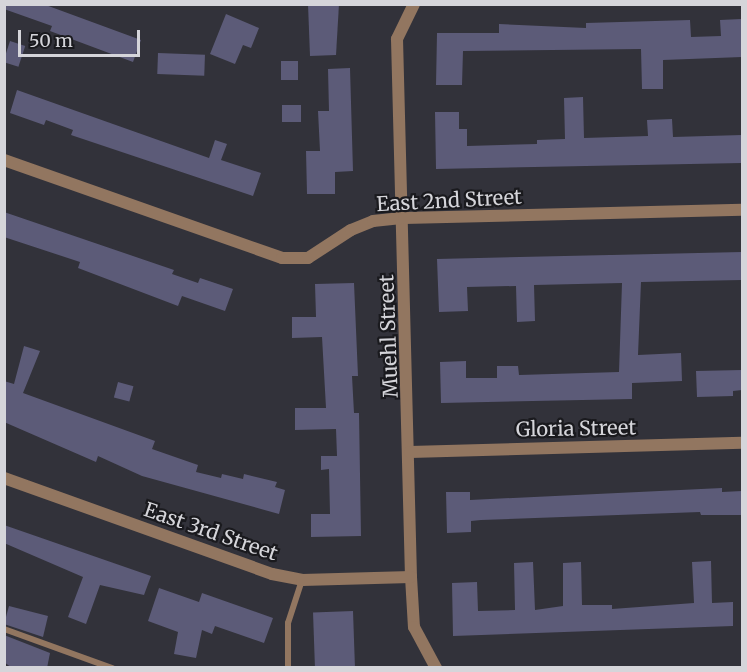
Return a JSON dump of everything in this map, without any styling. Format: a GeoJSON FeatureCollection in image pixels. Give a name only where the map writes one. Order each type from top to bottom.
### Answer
{"type":"FeatureCollection","features":[{"type":"Feature","properties":{"kind":"street","name":"Muehl Street"},"geometry":{"type":"LineString","coordinates":[[414,4],[397,39],[404,218],[411,577],[414,627],[435,667]]}},
{"type":"Feature","properties":{"kind":"street","name":"East 2nd Street"},"geometry":{"type":"LineString","coordinates":[[4,160],[282,258],[308,258],[351,230],[373,221],[404,218],[742,210]]}},
{"type":"Feature","properties":{"kind":"street","name":"Gloria Street"},"geometry":{"type":"LineString","coordinates":[[410,452],[742,443]]}},
{"type":"Feature","properties":{"kind":"street","name":"East 3rd Street"},"geometry":{"type":"LineString","coordinates":[[4,478],[272,574],[302,580],[411,577]]}},
{"type":"Feature","properties":{"kind":"lane"},"geometry":{"type":"LineString","coordinates":[[288,668],[288,623],[302,580]]}},
{"type":"Feature","properties":{"kind":"lane"},"geometry":{"type":"LineString","coordinates":[[4,629],[112,668]]}},
{"type":"Feature","properties":{"kind":"building"},"geometry":{"type":"Polygon","coordinates":[[[4,4],[43,4],[141,40],[133,62],[50,31],[52,26],[4,9],[4,4]]]}},
{"type":"Feature","properties":{"kind":"building"},"geometry":{"type":"Polygon","coordinates":[[[308,4],[339,4],[336,55],[310,56],[308,4]]]}},
{"type":"Feature","properties":{"kind":"building"},"geometry":{"type":"Polygon","coordinates":[[[226,14],[259,28],[251,48],[243,45],[235,64],[210,54],[226,14]]]}},
{"type":"Feature","properties":{"kind":"building"},"geometry":{"type":"Polygon","coordinates":[[[742,19],[742,57],[663,60],[663,89],[642,89],[641,49],[463,51],[462,85],[436,85],[437,33],[499,33],[499,24],[586,28],[586,23],[690,20],[691,37],[721,36],[720,20],[742,19]]]}},
{"type":"Feature","properties":{"kind":"building"},"geometry":{"type":"Polygon","coordinates":[[[10,41],[25,46],[18,67],[4,62],[10,41]]]}},
{"type":"Feature","properties":{"kind":"building"},"geometry":{"type":"Polygon","coordinates":[[[158,53],[205,55],[204,76],[157,74],[158,53]]]}},
{"type":"Feature","properties":{"kind":"building"},"geometry":{"type":"Polygon","coordinates":[[[281,61],[298,61],[298,80],[281,80],[281,61]]]}},
{"type":"Feature","properties":{"kind":"building"},"geometry":{"type":"Polygon","coordinates":[[[350,68],[353,171],[335,172],[335,194],[307,194],[306,151],[320,151],[318,111],[329,111],[328,69],[350,68]]]}},
{"type":"Feature","properties":{"kind":"building"},"geometry":{"type":"Polygon","coordinates":[[[17,90],[209,158],[215,140],[227,144],[221,160],[261,173],[253,196],[71,135],[73,130],[46,120],[44,125],[10,113],[17,90]]]}},
{"type":"Feature","properties":{"kind":"building"},"geometry":{"type":"Polygon","coordinates":[[[583,97],[584,138],[648,136],[647,120],[672,119],[673,137],[742,135],[742,163],[436,169],[435,112],[459,112],[459,129],[467,129],[467,146],[537,144],[537,140],[565,139],[564,98],[583,97]]]}},
{"type":"Feature","properties":{"kind":"building"},"geometry":{"type":"Polygon","coordinates":[[[282,105],[301,105],[301,122],[282,122],[282,105]]]}},
{"type":"Feature","properties":{"kind":"building"},"geometry":{"type":"Polygon","coordinates":[[[4,212],[174,270],[172,274],[198,283],[200,278],[233,289],[225,311],[182,296],[178,306],[78,268],[80,262],[4,237],[4,212]]]}},
{"type":"Feature","properties":{"kind":"building"},"geometry":{"type":"Polygon","coordinates":[[[742,252],[742,280],[641,282],[638,355],[681,353],[682,381],[632,383],[632,399],[441,403],[440,362],[466,361],[466,378],[497,378],[497,366],[518,366],[519,375],[619,372],[622,283],[534,285],[535,321],[517,322],[516,286],[467,287],[468,311],[439,312],[437,259],[742,252]]]}},
{"type":"Feature","properties":{"kind":"building"},"geometry":{"type":"Polygon","coordinates":[[[354,283],[358,376],[352,376],[354,413],[359,413],[361,536],[311,537],[311,514],[330,514],[329,469],[321,470],[321,456],[337,456],[336,429],[295,430],[295,408],[326,408],[322,337],[292,338],[292,317],[316,317],[315,284],[354,283]]]}},
{"type":"Feature","properties":{"kind":"building"},"geometry":{"type":"Polygon","coordinates":[[[24,346],[40,351],[23,393],[155,441],[152,449],[198,465],[196,472],[221,478],[222,474],[243,479],[244,474],[277,482],[275,487],[285,490],[279,514],[142,476],[98,456],[96,462],[4,422],[4,381],[14,384],[24,346]]]}},
{"type":"Feature","properties":{"kind":"building"},"geometry":{"type":"Polygon","coordinates":[[[742,370],[742,390],[733,391],[733,396],[697,397],[696,371],[742,370]]]}},
{"type":"Feature","properties":{"kind":"building"},"geometry":{"type":"Polygon","coordinates":[[[118,382],[133,386],[129,402],[114,397],[118,382]]]}},
{"type":"Feature","properties":{"kind":"building"},"geometry":{"type":"Polygon","coordinates":[[[722,488],[722,492],[742,491],[742,515],[701,515],[700,512],[481,520],[471,521],[471,532],[447,533],[446,492],[470,492],[470,500],[722,488]]]}},
{"type":"Feature","properties":{"kind":"building"},"geometry":{"type":"Polygon","coordinates":[[[4,525],[151,576],[144,595],[100,585],[86,624],[68,617],[83,577],[4,543],[4,525]]]}},
{"type":"Feature","properties":{"kind":"building"},"geometry":{"type":"Polygon","coordinates":[[[711,561],[712,603],[733,602],[733,626],[453,636],[452,583],[477,582],[478,611],[515,610],[514,563],[533,562],[535,610],[563,606],[563,563],[581,562],[582,605],[612,605],[612,609],[694,603],[692,562],[711,561]]]}},
{"type":"Feature","properties":{"kind":"building"},"geometry":{"type":"Polygon","coordinates":[[[159,588],[199,602],[202,593],[273,618],[264,643],[215,626],[212,634],[202,630],[196,658],[174,654],[178,632],[148,621],[159,588]]]}},
{"type":"Feature","properties":{"kind":"building"},"geometry":{"type":"Polygon","coordinates":[[[9,606],[48,616],[43,637],[4,624],[9,606]]]}},
{"type":"Feature","properties":{"kind":"building"},"geometry":{"type":"Polygon","coordinates":[[[353,611],[355,668],[315,668],[313,612],[353,611]]]}},
{"type":"Feature","properties":{"kind":"building"},"geometry":{"type":"Polygon","coordinates":[[[4,635],[50,653],[47,668],[12,668],[4,662],[4,635]]]}}]}
